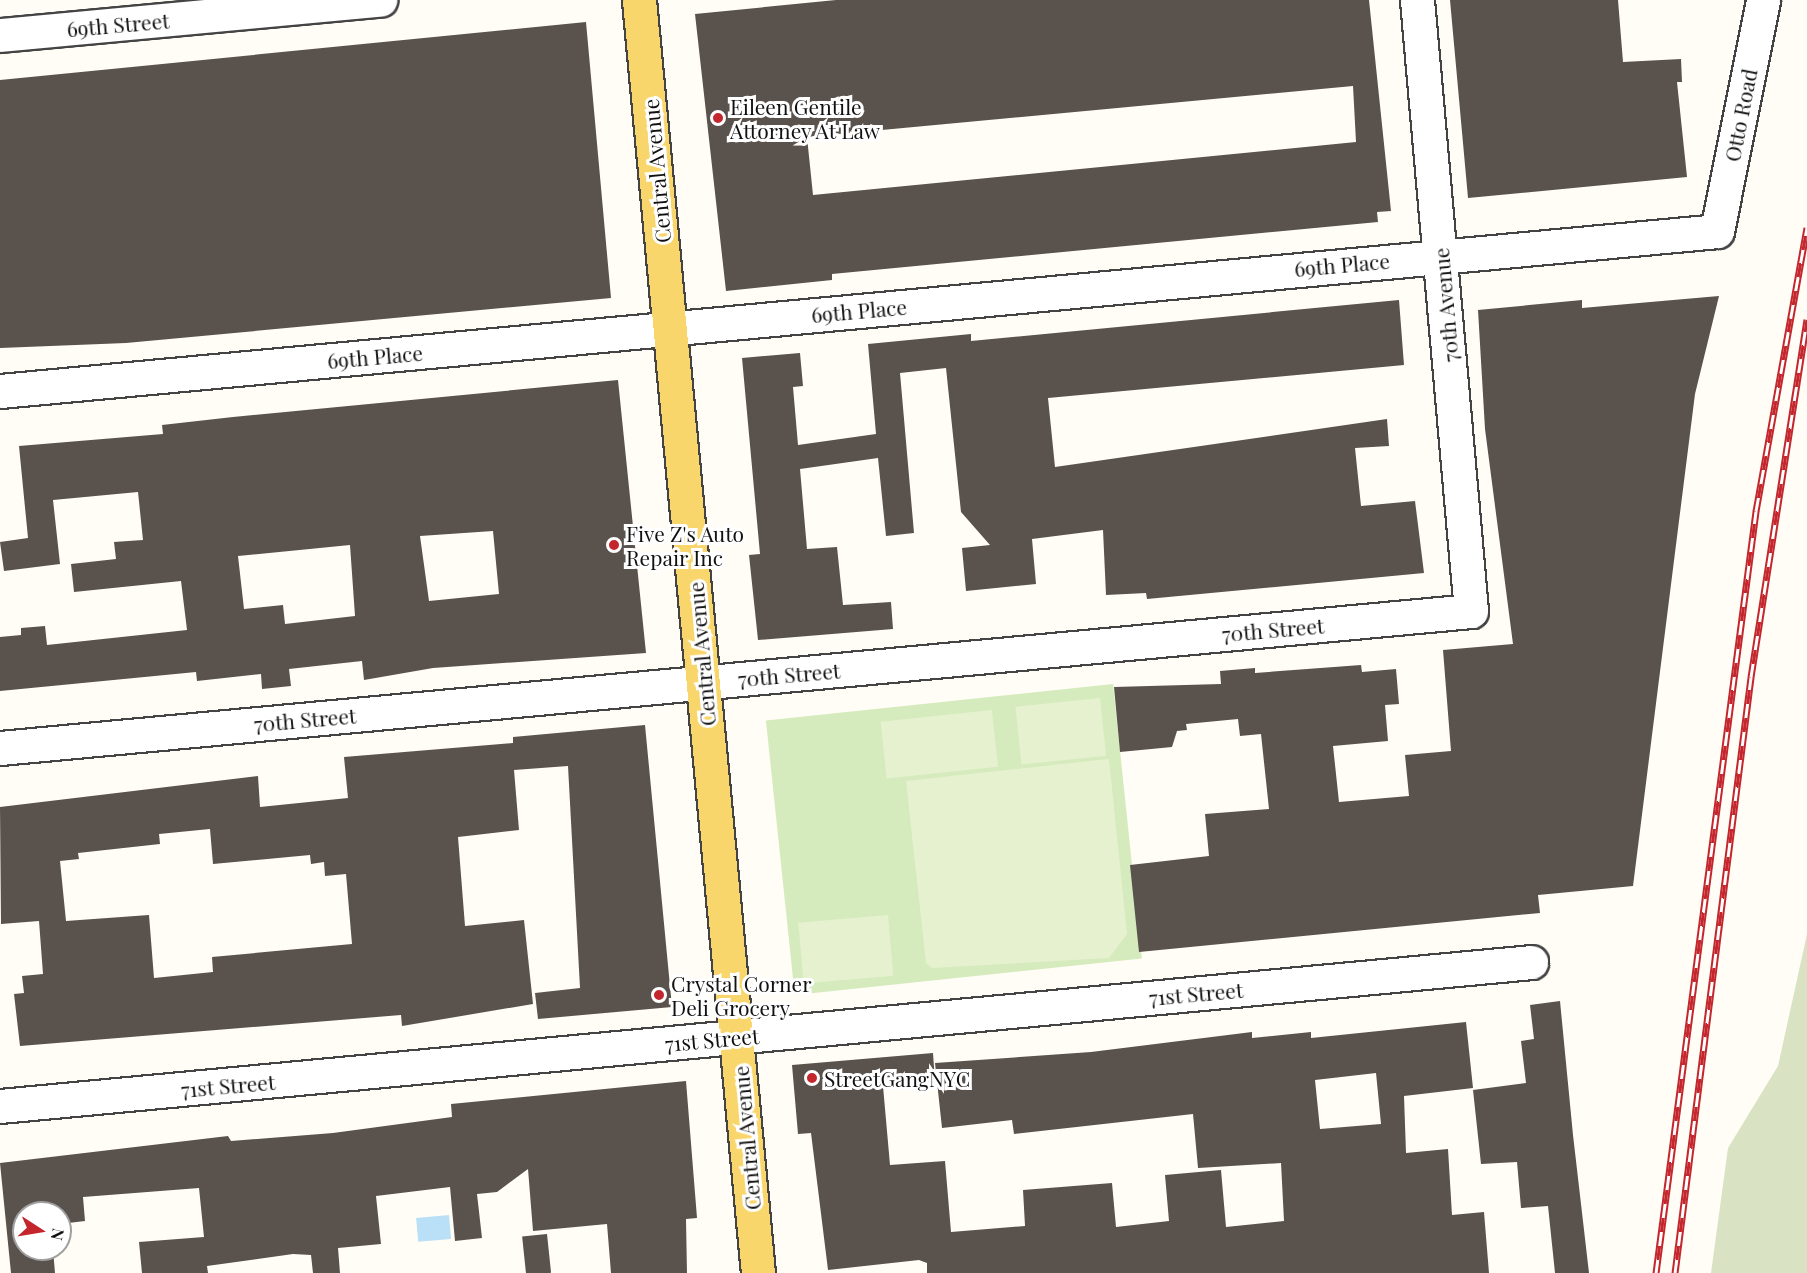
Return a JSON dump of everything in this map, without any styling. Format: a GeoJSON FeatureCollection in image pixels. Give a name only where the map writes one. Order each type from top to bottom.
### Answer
{"type":"FeatureCollection","features":[{"type":"Feature","properties":{"kind":"main road","name":"Central Avenue"},"geometry":{"type":"LineString","coordinates":[[639,0],[758,1273]]}},
{"type":"Feature","properties":{"kind":"street","name":"69th Street"},"geometry":{"type":"LineString","coordinates":[[0,35],[380,0]]}},
{"type":"Feature","properties":{"kind":"street","name":"70th Avenue"},"geometry":{"type":"LineString","coordinates":[[1417,0],[1471,611]]}},
{"type":"Feature","properties":{"kind":"street","name":"Otto Road"},"geometry":{"type":"LineString","coordinates":[[1717,231],[1763,0]]}},
{"type":"Feature","properties":{"kind":"street","name":"69th Place"},"geometry":{"type":"LineString","coordinates":[[0,391],[1717,231]]}},
{"type":"Feature","properties":{"kind":"street","name":"70th Street"},"geometry":{"type":"LineString","coordinates":[[0,748],[1471,611]]}},
{"type":"Feature","properties":{"kind":"street","name":"71st Street"},"geometry":{"type":"LineString","coordinates":[[0,1106],[1532,962]]}},
{"type":"Feature","properties":{"kind":"green space"},"geometry":{"type":"Polygon","coordinates":[[[1113,684],[1142,958],[795,995],[766,720],[1113,684]]]}},
{"type":"Feature","properties":{"kind":"green space"},"geometry":{"type":"Polygon","coordinates":[[[1100,698],[1106,756],[1022,765],[1015,707],[1100,698]]]}},
{"type":"Feature","properties":{"kind":"green space"},"geometry":{"type":"Polygon","coordinates":[[[992,710],[998,767],[887,778],[881,722],[992,710]]]}},
{"type":"Feature","properties":{"kind":"green space"},"geometry":{"type":"Polygon","coordinates":[[[1109,759],[1127,934],[1109,958],[932,968],[926,963],[906,781],[1109,759]]]}},
{"type":"Feature","properties":{"kind":"green space"},"geometry":{"type":"Polygon","coordinates":[[[888,915],[893,976],[804,984],[798,923],[888,915]]]}},
{"type":"Feature","properties":{"kind":"green space"},"geometry":{"type":"Polygon","coordinates":[[[1807,934],[1807,1273],[1711,1273],[1728,1148],[1778,1066],[1807,934]]]}},
{"type":"Feature","properties":{"kind":"water"},"geometry":{"type":"Polygon","coordinates":[[[449,1215],[451,1239],[418,1242],[416,1218],[449,1215]]]}},
{"type":"Feature","properties":{"kind":"building"},"geometry":{"type":"Polygon","coordinates":[[[836,0],[1369,0],[1391,211],[1377,212],[1378,222],[832,274],[832,280],[726,291],[695,14],[836,0]],[[1353,86],[807,137],[813,195],[1356,142],[1353,86]]]}},
{"type":"Feature","properties":{"kind":"building"},"geometry":{"type":"Polygon","coordinates":[[[1450,0],[1618,0],[1623,62],[1681,59],[1682,82],[1677,82],[1687,177],[1468,198],[1450,0]]]}},
{"type":"Feature","properties":{"kind":"building"},"geometry":{"type":"Polygon","coordinates":[[[586,22],[611,298],[126,343],[0,348],[0,80],[586,22]]]}},
{"type":"Feature","properties":{"kind":"building"},"geometry":{"type":"Polygon","coordinates":[[[1719,296],[1695,394],[1633,886],[1538,895],[1540,913],[1139,952],[1130,865],[1209,856],[1205,814],[1269,809],[1261,734],[1240,736],[1238,719],[1186,724],[1187,730],[1177,731],[1172,747],[1120,752],[1114,687],[1221,684],[1220,671],[1255,668],[1255,673],[1361,665],[1362,672],[1396,669],[1399,704],[1385,705],[1388,741],[1333,746],[1339,802],[1409,796],[1405,755],[1451,751],[1443,650],[1513,644],[1485,429],[1478,310],[1582,300],[1582,308],[1719,296]]]}},
{"type":"Feature","properties":{"kind":"building"},"geometry":{"type":"Polygon","coordinates":[[[1399,300],[1404,365],[1048,398],[1055,467],[1387,419],[1389,446],[1355,448],[1361,506],[1415,501],[1424,573],[1147,599],[1146,593],[1106,595],[1103,530],[1032,539],[1036,584],[966,591],[962,548],[990,545],[961,512],[946,368],[900,373],[914,533],[886,536],[878,458],[800,469],[807,549],[837,547],[843,605],[891,602],[893,629],[758,640],[749,555],[760,554],[742,358],[800,353],[803,386],[793,387],[798,445],[876,434],[868,344],[971,334],[971,341],[1399,300]]]}},
{"type":"Feature","properties":{"kind":"building"},"geometry":{"type":"Polygon","coordinates":[[[618,380],[646,653],[433,668],[364,680],[362,661],[289,669],[291,686],[262,689],[261,674],[197,681],[196,672],[0,691],[0,637],[21,635],[21,628],[45,626],[47,645],[187,630],[181,581],[74,592],[71,564],[116,559],[114,542],[143,540],[138,492],[53,500],[60,564],[4,571],[0,542],[28,538],[19,446],[163,434],[162,425],[618,380]],[[493,531],[420,536],[429,601],[499,594],[493,531]],[[350,545],[238,556],[244,609],[283,605],[285,624],[355,616],[350,545]]]}},
{"type":"Feature","properties":{"kind":"building"},"geometry":{"type":"Polygon","coordinates":[[[645,725],[672,1007],[538,1019],[535,993],[580,988],[568,766],[514,770],[519,830],[458,837],[465,926],[524,920],[533,1004],[402,1026],[401,1015],[20,1046],[14,994],[24,993],[22,976],[43,974],[39,921],[1,924],[0,807],[258,776],[260,807],[348,798],[344,757],[513,743],[513,737],[645,725]],[[210,829],[159,834],[160,844],[78,853],[79,859],[60,861],[66,921],[149,915],[154,978],[213,972],[212,957],[352,944],[346,874],[325,876],[324,862],[311,864],[310,855],[213,864],[210,829]]]}},
{"type":"Feature","properties":{"kind":"building"},"geometry":{"type":"Polygon","coordinates":[[[1560,1001],[1589,1273],[1555,1273],[1548,1206],[1521,1208],[1517,1162],[1481,1164],[1473,1090],[1526,1083],[1521,1041],[1534,1039],[1530,1005],[1560,1001]]]}},
{"type":"Feature","properties":{"kind":"building"},"geometry":{"type":"Polygon","coordinates":[[[1466,1022],[1473,1088],[1404,1096],[1406,1153],[1448,1149],[1452,1215],[1484,1212],[1489,1273],[927,1273],[927,1263],[919,1260],[828,1270],[811,1133],[798,1134],[792,1065],[933,1053],[935,1081],[883,1086],[890,1165],[945,1161],[951,1232],[1025,1226],[1023,1190],[1112,1183],[1116,1227],[1169,1221],[1165,1175],[1221,1170],[1226,1227],[1284,1221],[1281,1163],[1198,1168],[1193,1114],[1014,1134],[1012,1120],[942,1128],[935,1063],[1091,1052],[1252,1032],[1252,1038],[1311,1032],[1311,1038],[1466,1022]],[[1376,1073],[1315,1080],[1320,1129],[1381,1124],[1376,1073]]]}},
{"type":"Feature","properties":{"kind":"building"},"geometry":{"type":"Polygon","coordinates":[[[686,1081],[697,1218],[686,1219],[687,1273],[611,1273],[607,1224],[533,1231],[528,1169],[497,1192],[477,1194],[482,1238],[455,1241],[450,1187],[376,1196],[381,1244],[338,1248],[340,1273],[313,1273],[311,1255],[293,1254],[207,1266],[208,1273],[142,1273],[139,1242],[204,1237],[199,1188],[83,1197],[85,1221],[72,1223],[72,1201],[12,1201],[12,1261],[54,1261],[55,1273],[11,1273],[0,1163],[228,1136],[231,1141],[333,1133],[452,1117],[451,1104],[686,1081]]]}},
{"type":"Feature","properties":{"kind":"building"},"geometry":{"type":"Polygon","coordinates":[[[547,1234],[551,1273],[526,1273],[522,1237],[547,1234]]]}},
{"type":"Feature","properties":{"kind":"railway"},"geometry":{"type":"LineString","coordinates":[[1656,1273],[1756,511],[1807,228]]}},
{"type":"Feature","properties":{"kind":"railway"},"geometry":{"type":"LineString","coordinates":[[1675,1273],[1751,677],[1807,319]]}},
{"type":"Feature","properties":{"kind":"place","name":"Eileen Gentile Attorney At Law"},"geometry":{"type":"Point","coordinates":[718,118]}},
{"type":"Feature","properties":{"kind":"place","name":"Five Z's Auto Repair Inc"},"geometry":{"type":"Point","coordinates":[614,545]}},
{"type":"Feature","properties":{"kind":"place","name":"Crystal Corner Deli Grocery"},"geometry":{"type":"Point","coordinates":[659,995]}},
{"type":"Feature","properties":{"kind":"place","name":"StreetGangNYC"},"geometry":{"type":"Point","coordinates":[812,1078]}}]}
